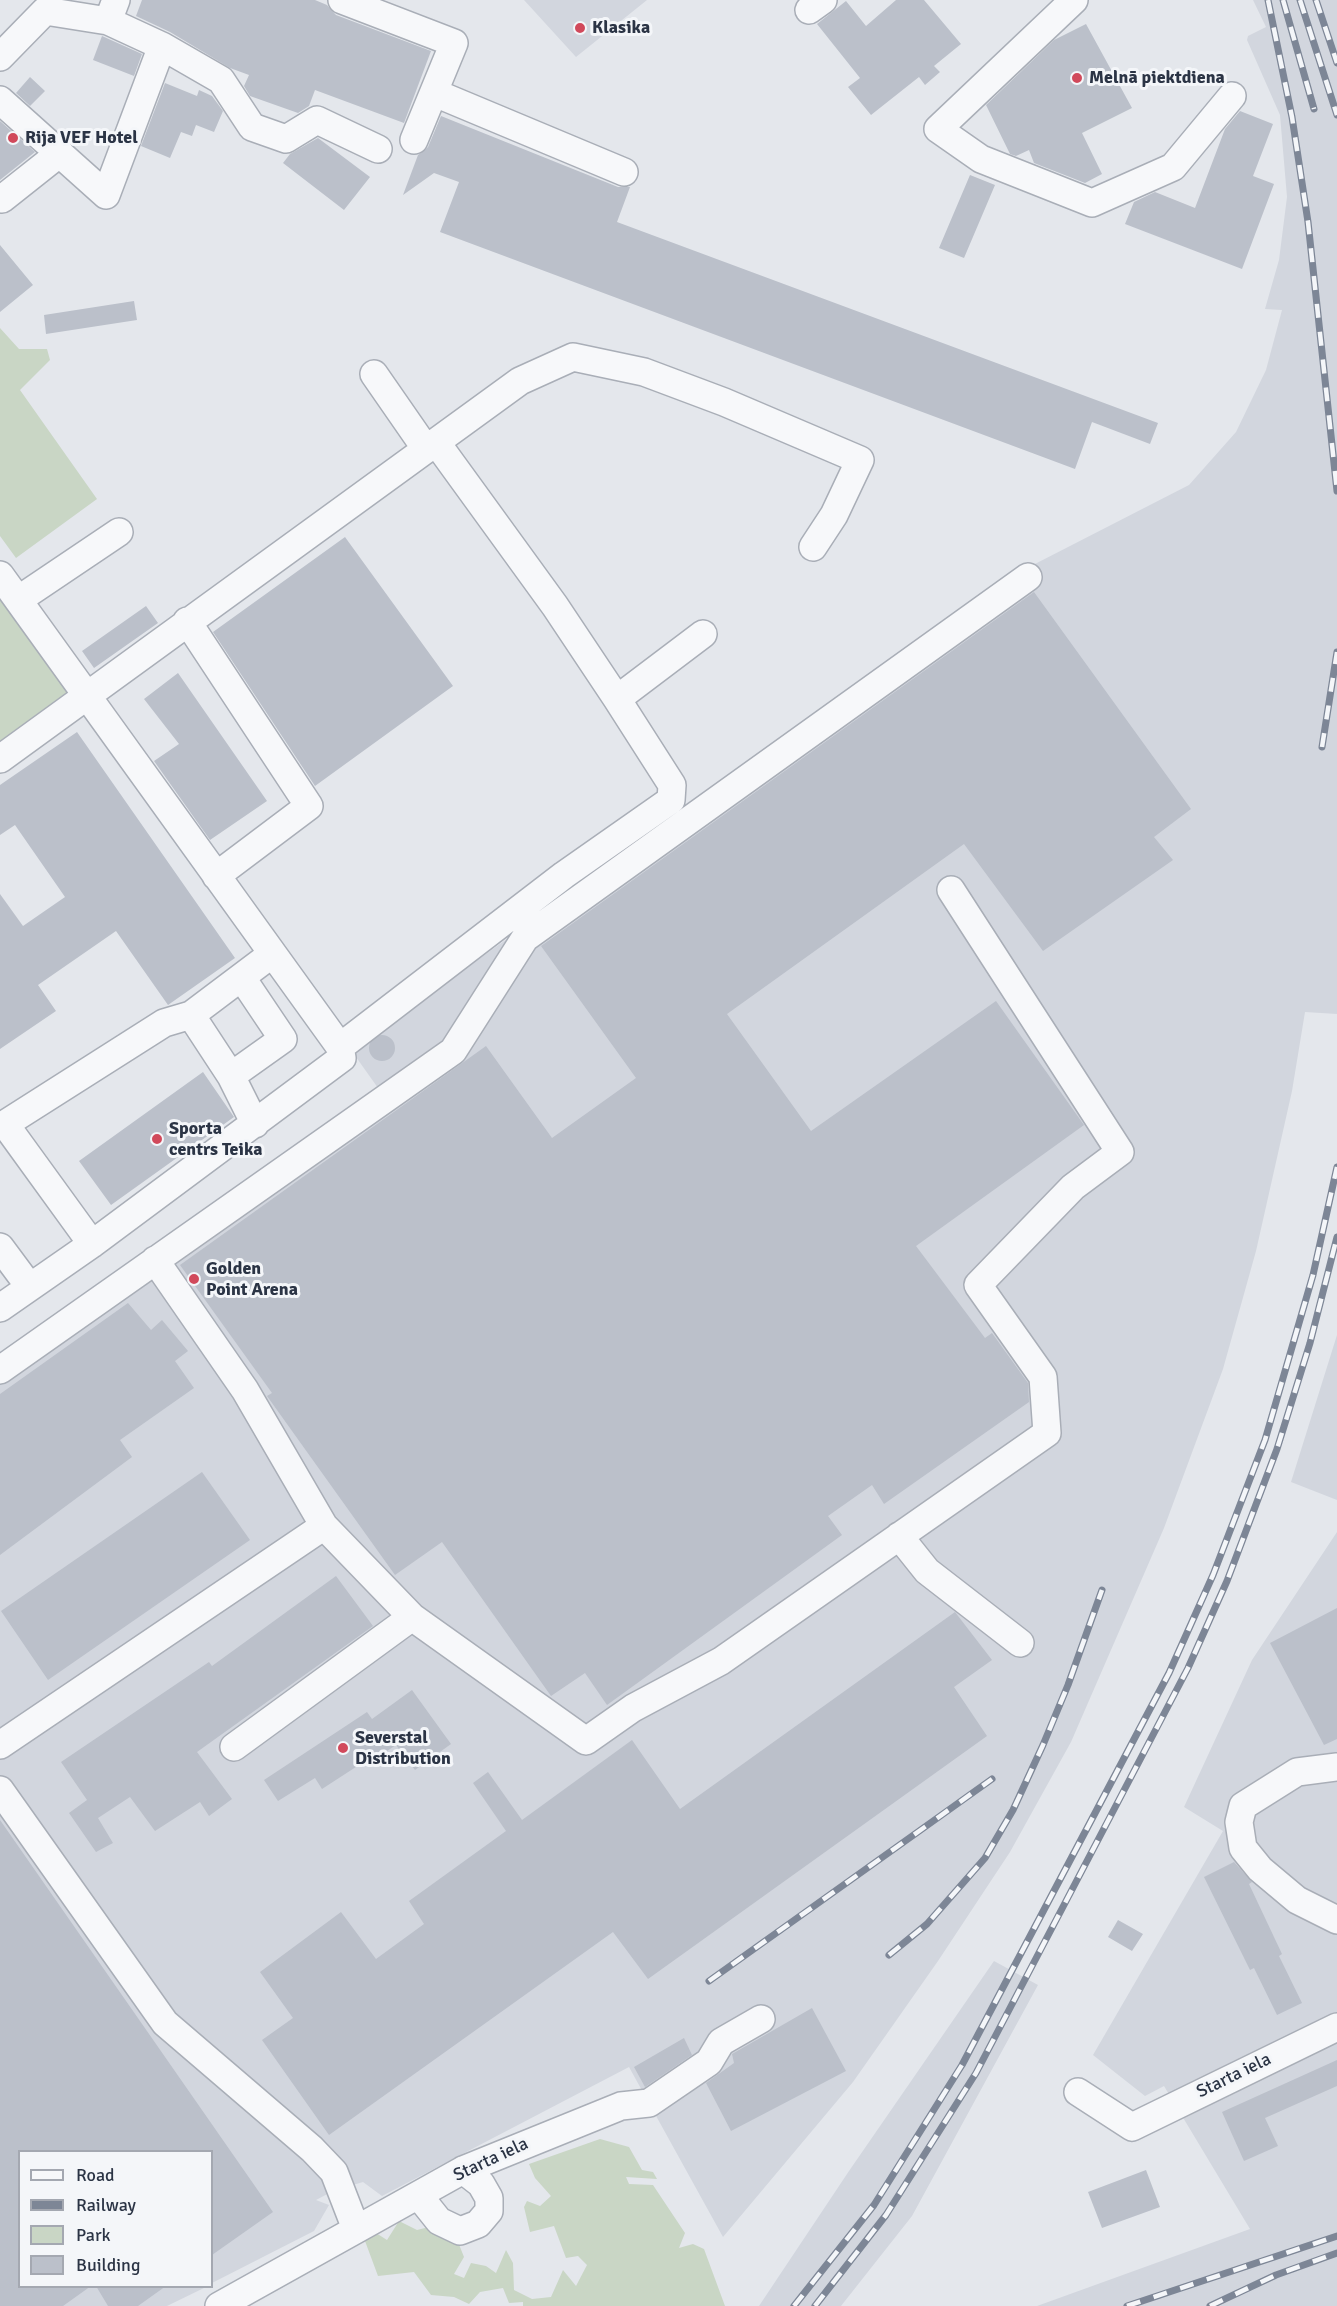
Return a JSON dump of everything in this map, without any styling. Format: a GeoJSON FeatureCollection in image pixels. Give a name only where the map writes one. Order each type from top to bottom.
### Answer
{"type":"FeatureCollection","features":[{"type":"Feature","properties":{"kind":"street"},"geometry":{"type":"LineString","coordinates":[[342,0],[454,43],[414,140]]}},
{"type":"Feature","properties":{"kind":"street"},"geometry":{"type":"LineString","coordinates":[[1074,0],[938,129],[981,159],[1092,203],[1173,167],[1232,96]]}},
{"type":"Feature","properties":{"kind":"street"},"geometry":{"type":"LineString","coordinates":[[0,57],[45,11],[112,11],[162,46],[221,80],[252,127],[286,139],[316,120],[378,149]]}},
{"type":"Feature","properties":{"kind":"street"},"geometry":{"type":"LineString","coordinates":[[0,100],[106,195],[162,46]]}},
{"type":"Feature","properties":{"kind":"street"},"geometry":{"type":"LineString","coordinates":[[435,93],[624,171]]}},
{"type":"Feature","properties":{"kind":"street"},"geometry":{"type":"LineString","coordinates":[[2,200],[60,153]]}},
{"type":"Feature","properties":{"kind":"street"},"geometry":{"type":"LineString","coordinates":[[0,759],[520,381],[573,357],[644,372],[724,402],[860,460],[834,515],[813,547]]}},
{"type":"Feature","properties":{"kind":"street"},"geometry":{"type":"LineString","coordinates":[[340,1047],[564,875],[671,800],[672,785],[555,606],[374,374]]}},
{"type":"Feature","properties":{"kind":"street"},"geometry":{"type":"LineString","coordinates":[[18,600],[119,532]]}},
{"type":"Feature","properties":{"kind":"street"},"geometry":{"type":"LineString","coordinates":[[0,575],[340,1047],[342,1058],[336,1065],[92,1244],[0,1308]]}},
{"type":"Feature","properties":{"kind":"street"},"geometry":{"type":"LineString","coordinates":[[0,1370],[453,1051],[525,938],[1028,577]]}},
{"type":"Feature","properties":{"kind":"street"},"geometry":{"type":"LineString","coordinates":[[187,621],[309,806],[216,876]]}},
{"type":"Feature","properties":{"kind":"street"},"geometry":{"type":"LineString","coordinates":[[617,699],[703,634]]}},
{"type":"Feature","properties":{"kind":"street"},"geometry":{"type":"LineString","coordinates":[[155,1260],[245,1390],[324,1526],[412,1617],[586,1741],[633,1708],[721,1661],[1047,1433],[1043,1377],[978,1285],[1073,1186],[1120,1152],[951,890]]}},
{"type":"Feature","properties":{"kind":"street"},"geometry":{"type":"LineString","coordinates":[[92,1244],[5,1124],[164,1023],[191,1015],[272,954]]}},
{"type":"Feature","properties":{"kind":"street"},"geometry":{"type":"LineString","coordinates":[[231,1076],[283,1039],[242,978]]}},
{"type":"Feature","properties":{"kind":"street"},"geometry":{"type":"LineString","coordinates":[[191,1015],[231,1076],[255,1124]]}},
{"type":"Feature","properties":{"kind":"street"},"geometry":{"type":"LineString","coordinates":[[0,1247],[29,1286]]}},
{"type":"Feature","properties":{"kind":"street"},"geometry":{"type":"LineString","coordinates":[[0,1745],[324,1526]]}},
{"type":"Feature","properties":{"kind":"street"},"geometry":{"type":"LineString","coordinates":[[899,1536],[927,1570],[1020,1643]]}},
{"type":"Feature","properties":{"kind":"street"},"geometry":{"type":"LineString","coordinates":[[234,1746],[412,1617]]}},
{"type":"Feature","properties":{"kind":"street"},"geometry":{"type":"LineString","coordinates":[[1337,1767],[1297,1772],[1243,1806],[1239,1822],[1243,1848],[1260,1869],[1297,1899],[1337,1920]]}},
{"type":"Feature","properties":{"kind":"street"},"geometry":{"type":"LineString","coordinates":[[0,1790],[165,2023],[312,2149],[334,2172],[356,2229]]}},
{"type":"Feature","properties":{"kind":"street","name":"Starta iela"},"geometry":{"type":"LineString","coordinates":[[219,2306],[464,2170],[621,2106],[649,2103],[709,2062],[721,2042],[760,2019]]}},
{"type":"Feature","properties":{"kind":"street","name":"Starta iela"},"geometry":{"type":"LineString","coordinates":[[1078,2092],[1132,2127],[1337,2027]]}},
{"type":"Feature","properties":{"kind":"street"},"geometry":{"type":"LineString","coordinates":[[420,2196],[439,2221],[460,2231],[478,2224],[489,2211],[489,2198],[481,2184],[464,2170]]}},
{"type":"Feature","properties":{"kind":"shaded area","name":"Klasika"},"geometry":{"type":"Polygon","coordinates":[[[524,0],[647,0],[576,57],[524,0]]]}},
{"type":"Feature","properties":{"kind":"shaded area"},"geometry":{"type":"Polygon","coordinates":[[[1253,0],[1337,0],[1337,1014],[1305,1012],[1292,1091],[1256,1251],[1223,1369],[1164,1528],[1071,1742],[1010,1852],[938,1961],[853,2082],[723,2237],[629,2067],[382,2196],[363,2182],[333,2191],[316,2200],[329,2205],[314,2231],[213,2282],[213,2150],[18,2150],[18,2288],[204,2288],[167,2306],[0,2306],[0,1359],[378,1088],[351,1050],[1031,566],[1189,485],[1236,432],[1266,370],[1282,310],[1265,309],[1279,260],[1287,197],[1280,115],[1247,40],[1248,36],[1266,27],[1253,0]]]}},
{"type":"Feature","properties":{"kind":"shaded area"},"geometry":{"type":"Polygon","coordinates":[[[1337,1335],[1337,1500],[1291,1482],[1337,1335]]]}},
{"type":"Feature","properties":{"kind":"shaded area"},"geometry":{"type":"Polygon","coordinates":[[[1337,1532],[1337,2306],[1037,2306],[1250,2229],[1164,2086],[1145,2096],[1093,2055],[1223,1831],[1184,1807],[1252,1660],[1337,1532]]]}},
{"type":"Feature","properties":{"kind":"shaded area"},"geometry":{"type":"Polygon","coordinates":[[[994,1961],[1038,1985],[912,2216],[841,2306],[759,2306],[849,2171],[994,1961]]]}},
{"type":"Feature","properties":{"kind":"green space"},"geometry":{"type":"Polygon","coordinates":[[[0,328],[19,349],[47,349],[50,360],[20,390],[97,499],[16,558],[0,536],[0,328]]]}},
{"type":"Feature","properties":{"kind":"green space"},"geometry":{"type":"Polygon","coordinates":[[[0,599],[68,694],[0,743],[0,599]]]}},
{"type":"Feature","properties":{"kind":"green space"},"geometry":{"type":"Polygon","coordinates":[[[600,2139],[629,2147],[642,2170],[653,2172],[657,2179],[626,2177],[629,2184],[653,2185],[685,2233],[679,2248],[693,2244],[704,2249],[725,2306],[523,2306],[523,2302],[509,2303],[503,2288],[480,2292],[469,2304],[454,2297],[431,2295],[414,2272],[378,2276],[365,2241],[376,2233],[387,2240],[399,2221],[417,2230],[433,2226],[454,2232],[464,2257],[454,2274],[464,2278],[471,2263],[486,2266],[496,2273],[506,2250],[513,2263],[514,2290],[532,2299],[551,2297],[563,2270],[576,2286],[587,2265],[578,2256],[566,2258],[554,2226],[530,2232],[524,2207],[527,2201],[540,2206],[551,2196],[535,2178],[529,2164],[600,2139]]]}},
{"type":"Feature","properties":{"kind":"building"},"geometry":{"type":"Polygon","coordinates":[[[142,0],[315,0],[327,5],[336,15],[431,51],[404,123],[315,90],[309,106],[298,113],[250,96],[244,86],[249,75],[230,68],[170,32],[136,16],[142,0]]]}},
{"type":"Feature","properties":{"kind":"building"},"geometry":{"type":"Polygon","coordinates":[[[896,0],[924,0],[961,44],[934,66],[940,72],[925,85],[919,77],[871,115],[848,87],[860,78],[817,24],[846,1],[866,26],[896,0]]]}},
{"type":"Feature","properties":{"kind":"building"},"geometry":{"type":"Polygon","coordinates":[[[1086,24],[1132,108],[1082,133],[1102,174],[1085,183],[1034,163],[1029,150],[1016,156],[1010,154],[986,105],[1054,40],[1086,24]]]}},
{"type":"Feature","properties":{"kind":"building"},"geometry":{"type":"Polygon","coordinates":[[[102,36],[142,54],[134,76],[93,60],[102,36]]]}},
{"type":"Feature","properties":{"kind":"building"},"geometry":{"type":"Polygon","coordinates":[[[30,77],[45,91],[30,106],[16,93],[30,77]]]}},
{"type":"Feature","properties":{"kind":"building"},"geometry":{"type":"Polygon","coordinates":[[[165,83],[197,96],[199,90],[212,96],[223,111],[214,132],[196,125],[192,136],[181,132],[170,158],[141,146],[165,83]]]}},
{"type":"Feature","properties":{"kind":"building"},"geometry":{"type":"Polygon","coordinates":[[[1240,111],[1273,124],[1253,176],[1274,184],[1242,269],[1125,224],[1134,202],[1155,192],[1195,208],[1225,129],[1240,111]]]}},
{"type":"Feature","properties":{"kind":"building"},"geometry":{"type":"Polygon","coordinates":[[[441,116],[618,187],[630,187],[617,222],[1158,423],[1150,444],[1092,422],[1075,469],[440,232],[459,182],[434,173],[403,195],[418,155],[428,147],[441,116]]]}},
{"type":"Feature","properties":{"kind":"building","name":"Rija VEF Hotel"},"geometry":{"type":"Polygon","coordinates":[[[0,121],[35,152],[0,180],[0,121]]]}},
{"type":"Feature","properties":{"kind":"building"},"geometry":{"type":"Polygon","coordinates":[[[318,138],[370,177],[344,210],[283,163],[290,154],[318,138]]]}},
{"type":"Feature","properties":{"kind":"building"},"geometry":{"type":"Polygon","coordinates":[[[970,175],[995,185],[964,258],[939,248],[970,175]]]}},
{"type":"Feature","properties":{"kind":"building"},"geometry":{"type":"Polygon","coordinates":[[[0,245],[33,285],[0,312],[0,245]]]}},
{"type":"Feature","properties":{"kind":"building"},"geometry":{"type":"Polygon","coordinates":[[[134,301],[137,320],[46,334],[44,315],[134,301]]]}},
{"type":"Feature","properties":{"kind":"building"},"geometry":{"type":"Polygon","coordinates":[[[345,537],[453,686],[315,786],[213,632],[345,537]]]}},
{"type":"Feature","properties":{"kind":"building"},"geometry":{"type":"Polygon","coordinates":[[[1034,592],[1191,809],[1154,837],[1173,860],[1043,951],[964,844],[727,1014],[811,1131],[996,1001],[1084,1125],[916,1246],[985,1338],[992,1333],[1028,1383],[1029,1402],[884,1504],[872,1485],[828,1516],[842,1535],[607,1705],[585,1673],[551,1696],[442,1542],[395,1575],[267,1396],[272,1393],[180,1265],[486,1046],[552,1138],[636,1078],[541,946],[1034,592]]]}},
{"type":"Feature","properties":{"kind":"building"},"geometry":{"type":"Polygon","coordinates":[[[146,606],[158,623],[94,668],[82,651],[146,606]]]}},
{"type":"Feature","properties":{"kind":"building"},"geometry":{"type":"Polygon","coordinates":[[[178,673],[267,801],[210,840],[154,761],[179,744],[144,699],[178,673]]]}},
{"type":"Feature","properties":{"kind":"building"},"geometry":{"type":"Polygon","coordinates":[[[77,732],[235,958],[168,1005],[116,931],[38,985],[56,1011],[0,1049],[0,894],[23,926],[65,897],[15,825],[0,835],[0,785],[77,732]]]}},
{"type":"Feature","properties":{"kind":"building"},"geometry":{"type":"Polygon","coordinates":[[[382,1035],[391,1039],[395,1048],[391,1057],[382,1061],[373,1057],[369,1048],[373,1039],[382,1035]]]}},
{"type":"Feature","properties":{"kind":"building","name":"Sporta centrs Teika"},"geometry":{"type":"Polygon","coordinates":[[[203,1072],[234,1117],[111,1205],[79,1161],[203,1072]]]}},
{"type":"Feature","properties":{"kind":"building"},"geometry":{"type":"Polygon","coordinates":[[[128,1303],[151,1330],[162,1320],[188,1351],[175,1361],[194,1388],[120,1440],[132,1457],[0,1555],[0,1394],[128,1303]]]}},
{"type":"Feature","properties":{"kind":"building"},"geometry":{"type":"Polygon","coordinates":[[[202,1472],[250,1540],[48,1680],[1,1611],[202,1472]]]}},
{"type":"Feature","properties":{"kind":"building"},"geometry":{"type":"Polygon","coordinates":[[[336,1576],[373,1626],[197,1752],[232,1799],[209,1816],[200,1802],[155,1831],[130,1797],[98,1818],[113,1843],[96,1852],[69,1813],[87,1800],[61,1762],[209,1662],[212,1666],[336,1576]]]}},
{"type":"Feature","properties":{"kind":"building"},"geometry":{"type":"Polygon","coordinates":[[[1337,1608],[1337,1739],[1324,1745],[1270,1643],[1337,1608]]]}},
{"type":"Feature","properties":{"kind":"building"},"geometry":{"type":"Polygon","coordinates":[[[955,1612],[992,1660],[954,1687],[987,1736],[648,1979],[613,1932],[329,2135],[262,2040],[293,2018],[260,1972],[341,1912],[376,1959],[424,1924],[409,1901],[506,1831],[473,1783],[488,1772],[522,1820],[632,1740],[680,1809],[955,1612]]]}},
{"type":"Feature","properties":{"kind":"building"},"geometry":{"type":"Polygon","coordinates":[[[412,1690],[451,1744],[415,1770],[396,1745],[381,1755],[379,1752],[322,1789],[315,1778],[278,1801],[264,1780],[367,1712],[372,1719],[412,1690]]]}},
{"type":"Feature","properties":{"kind":"building"},"geometry":{"type":"Polygon","coordinates":[[[0,1820],[273,2212],[213,2254],[213,2150],[18,2150],[18,2288],[88,2288],[63,2306],[0,2306],[0,1820]]]}},
{"type":"Feature","properties":{"kind":"building"},"geometry":{"type":"Polygon","coordinates":[[[1234,1862],[1252,1882],[1249,1884],[1282,1954],[1279,1956],[1302,2003],[1277,2015],[1254,1968],[1250,1970],[1204,1877],[1234,1862]]]}},
{"type":"Feature","properties":{"kind":"building"},"geometry":{"type":"Polygon","coordinates":[[[1118,1920],[1143,1934],[1132,1951],[1108,1937],[1118,1920]]]}},
{"type":"Feature","properties":{"kind":"building"},"geometry":{"type":"Polygon","coordinates":[[[812,2008],[846,2071],[731,2131],[706,2083],[734,2063],[732,2054],[812,2008]]]}},
{"type":"Feature","properties":{"kind":"building"},"geometry":{"type":"Polygon","coordinates":[[[684,2038],[692,2055],[645,2087],[634,2067],[684,2038]]]}},
{"type":"Feature","properties":{"kind":"building"},"geometry":{"type":"Polygon","coordinates":[[[1337,2060],[1337,2086],[1265,2118],[1278,2146],[1244,2161],[1222,2112],[1337,2060]]]}},
{"type":"Feature","properties":{"kind":"building"},"geometry":{"type":"Polygon","coordinates":[[[1146,2170],[1160,2207],[1102,2228],[1088,2192],[1146,2170]]]}},
{"type":"Feature","properties":{"kind":"building"},"geometry":{"type":"Polygon","coordinates":[[[97,2288],[163,2288],[138,2306],[108,2306],[97,2288]]]}},
{"type":"Feature","properties":{"kind":"railway"},"geometry":{"type":"LineString","coordinates":[[1268,0],[1292,117],[1308,222],[1337,491]]}},
{"type":"Feature","properties":{"kind":"railway"},"geometry":{"type":"LineString","coordinates":[[1283,0],[1314,109]]}},
{"type":"Feature","properties":{"kind":"railway"},"geometry":{"type":"LineString","coordinates":[[1300,0],[1337,115]]}},
{"type":"Feature","properties":{"kind":"railway"},"geometry":{"type":"LineString","coordinates":[[1316,0],[1337,63]]}},
{"type":"Feature","properties":{"kind":"railway"},"geometry":{"type":"LineString","coordinates":[[1322,747],[1337,652]]}},
{"type":"Feature","properties":{"kind":"railway"},"geometry":{"type":"LineString","coordinates":[[794,2306],[874,2205],[962,2065],[1169,1673],[1213,1575],[1265,1440],[1313,1275],[1337,1167]]}},
{"type":"Feature","properties":{"kind":"railway"},"geometry":{"type":"LineString","coordinates":[[815,2306],[886,2215],[976,2073],[1188,1668],[1227,1581],[1277,1449],[1310,1343],[1337,1237]]}},
{"type":"Feature","properties":{"kind":"railway"},"geometry":{"type":"LineString","coordinates":[[889,1955],[927,1924],[985,1858],[1013,1810],[1043,1745],[1068,1685],[1102,1590]]}},
{"type":"Feature","properties":{"kind":"railway"},"geometry":{"type":"LineString","coordinates":[[709,1981],[992,1779]]}},
{"type":"Feature","properties":{"kind":"railway"},"geometry":{"type":"LineString","coordinates":[[1127,2306],[1337,2236]]}},
{"type":"Feature","properties":{"kind":"railway"},"geometry":{"type":"LineString","coordinates":[[1210,2306],[1276,2275],[1337,2253]]}},
{"type":"Feature","properties":{"kind":"place","name":"Klasika"},"geometry":{"type":"Point","coordinates":[580,28]}},
{"type":"Feature","properties":{"kind":"place","name":"Melnā piektdiena"},"geometry":{"type":"Point","coordinates":[1077,78]}},
{"type":"Feature","properties":{"kind":"place","name":"Rija VEF Hotel"},"geometry":{"type":"Point","coordinates":[13,138]}},
{"type":"Feature","properties":{"kind":"place","name":"Sporta centrs Teika"},"geometry":{"type":"Point","coordinates":[157,1139]}},
{"type":"Feature","properties":{"kind":"place","name":"Golden Point Arena"},"geometry":{"type":"Point","coordinates":[194,1279]}},
{"type":"Feature","properties":{"kind":"place","name":"Severstal Distribution"},"geometry":{"type":"Point","coordinates":[343,1748]}}]}
